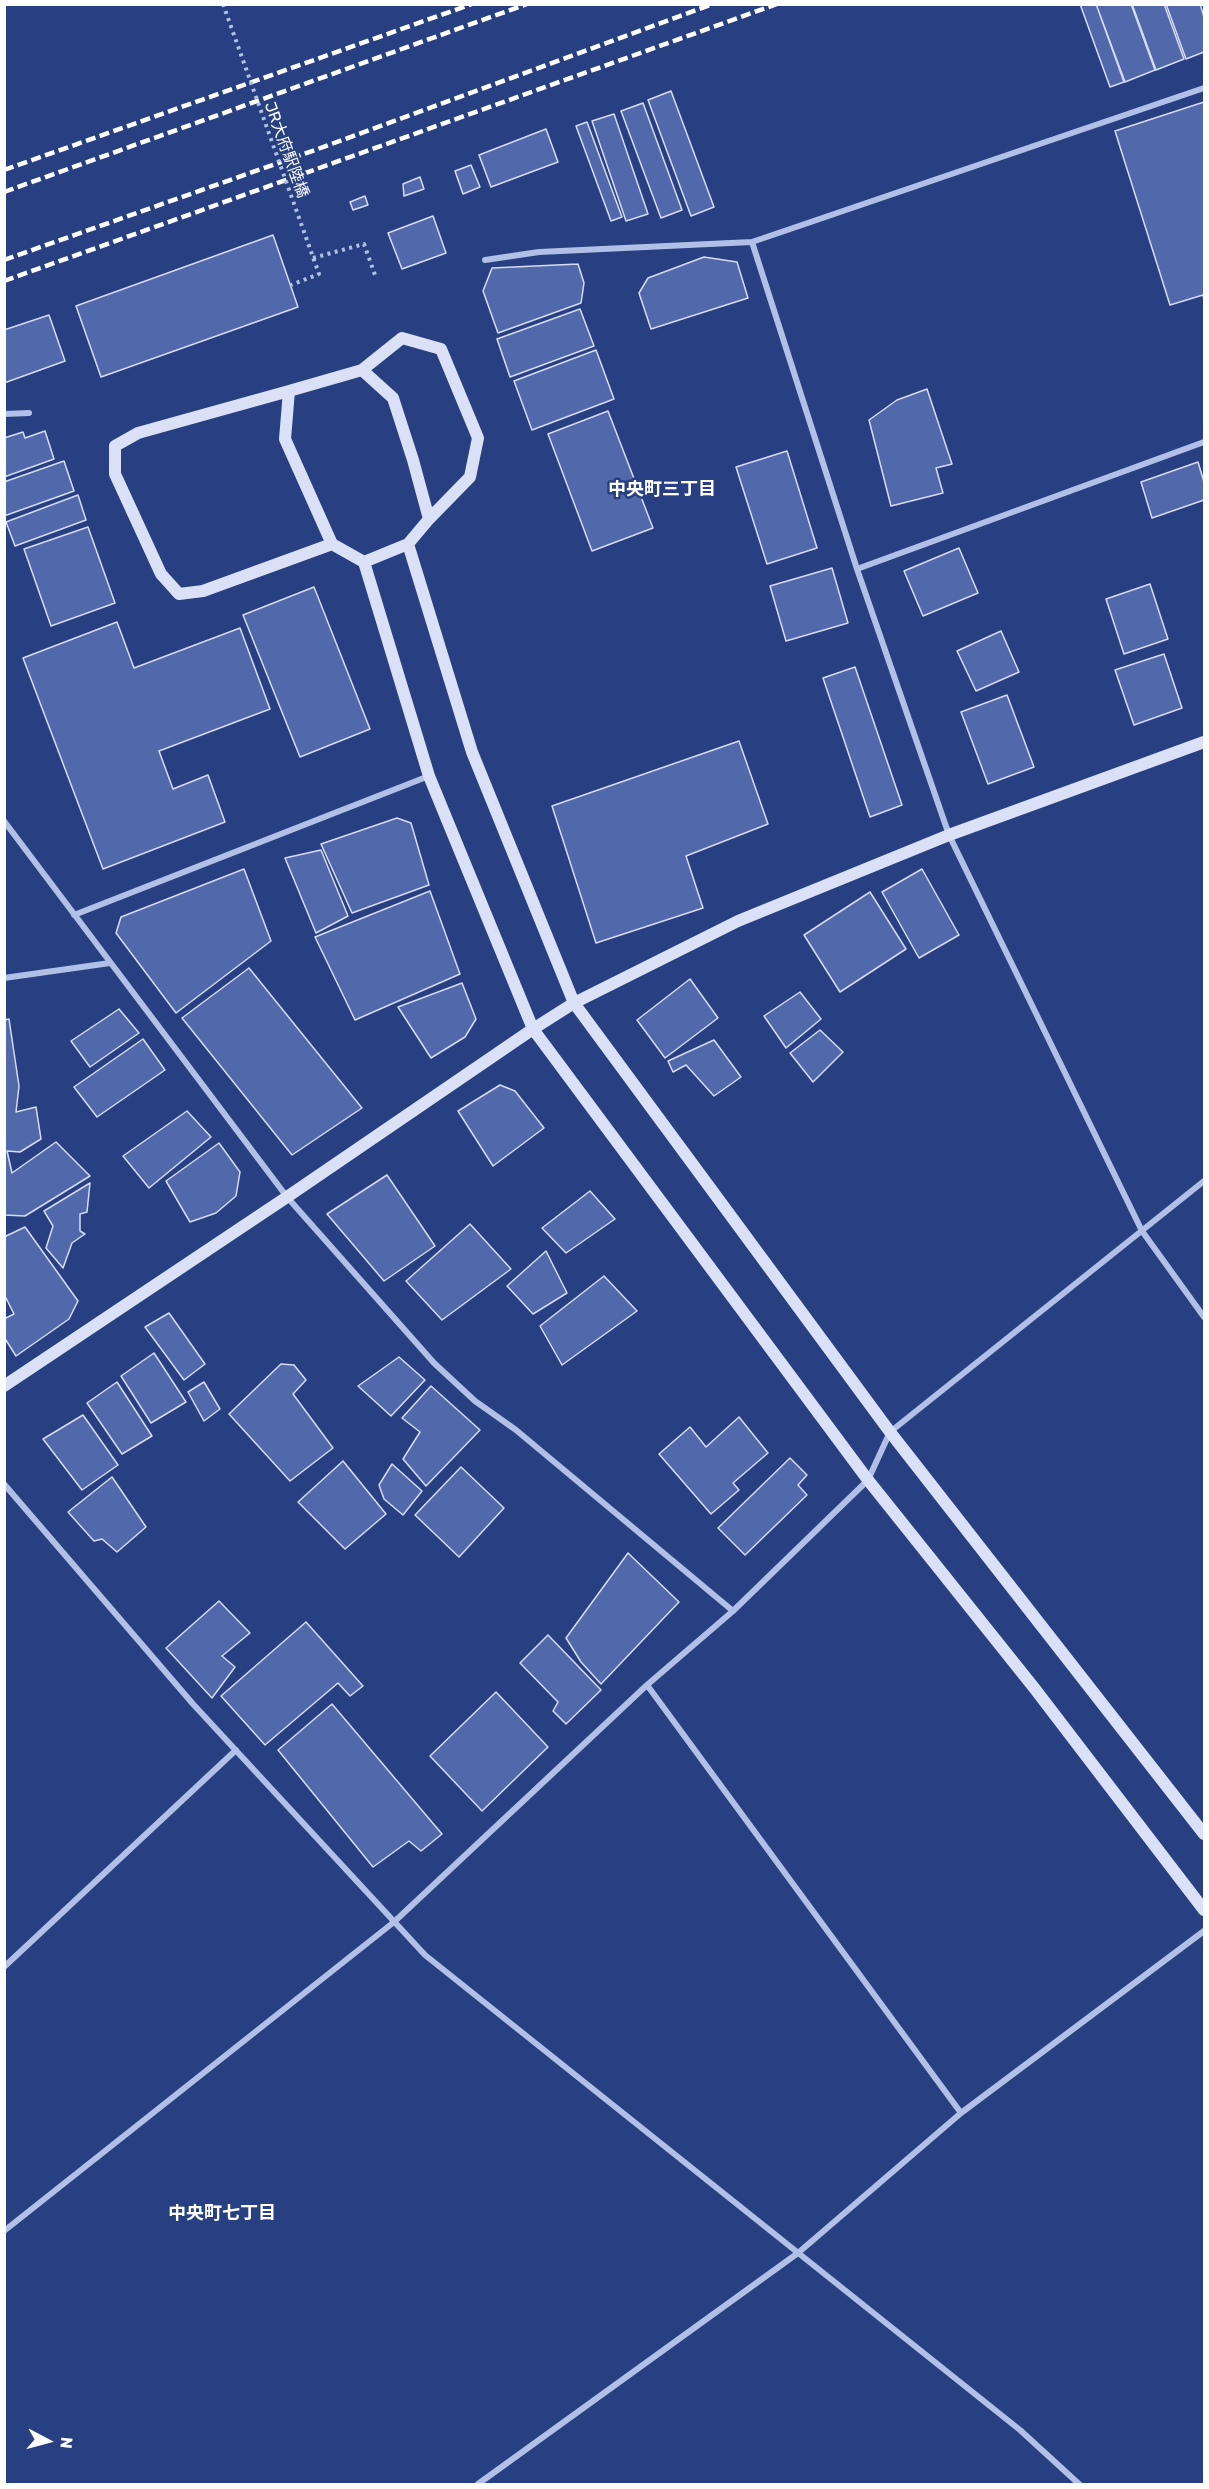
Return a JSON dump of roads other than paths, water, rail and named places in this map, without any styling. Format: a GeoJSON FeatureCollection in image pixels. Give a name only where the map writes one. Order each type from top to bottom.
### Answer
{"type":"FeatureCollection","features":[{"type":"Feature","properties":{"kind":"street"},"geometry":{"type":"LineString","coordinates":[[485,260],[539,252],[753,242],[1204,88]]}},
{"type":"Feature","properties":{"kind":"street"},"geometry":{"type":"LineString","coordinates":[[753,242],[857,569],[949,835],[1143,1231],[1204,1317]]}},
{"type":"Feature","properties":{"kind":"street"},"geometry":{"type":"LineString","coordinates":[[332,544],[203,591],[180,594],[161,574],[115,474],[115,446],[138,433],[362,370],[402,338],[441,348],[478,438],[470,477],[408,544],[364,562]]}},
{"type":"Feature","properties":{"kind":"street"},"geometry":{"type":"LineString","coordinates":[[362,370],[393,398],[429,519]]}},
{"type":"Feature","properties":{"kind":"street"},"geometry":{"type":"LineString","coordinates":[[289,391],[285,439],[332,544],[364,562],[429,776],[532,1029],[868,1480],[1035,1689],[1204,1910]]}},
{"type":"Feature","properties":{"kind":"street"},"geometry":{"type":"LineString","coordinates":[[4,414],[29,412]]}},
{"type":"Feature","properties":{"kind":"street"},"geometry":{"type":"LineString","coordinates":[[857,569],[1204,442]]}},
{"type":"Feature","properties":{"kind":"street"},"geometry":{"type":"LineString","coordinates":[[408,544],[472,752],[574,1003],[890,1432],[1204,1834]]}},
{"type":"Feature","properties":{"kind":"street"},"geometry":{"type":"LineString","coordinates":[[4,1386],[287,1197],[532,1029],[574,1003],[738,921],[949,835],[1204,742]]}},
{"type":"Feature","properties":{"kind":"street"},"geometry":{"type":"LineString","coordinates":[[75,915],[429,776]]}},
{"type":"Feature","properties":{"kind":"street"},"geometry":{"type":"LineString","coordinates":[[4,821],[287,1197],[442,1370],[475,1401],[516,1430],[733,1611]]}},
{"type":"Feature","properties":{"kind":"street"},"geometry":{"type":"LineString","coordinates":[[4,978],[110,963]]}},
{"type":"Feature","properties":{"kind":"street"},"geometry":{"type":"LineString","coordinates":[[4,2231],[394,1922],[647,1685],[733,1611],[868,1480],[890,1432],[1204,1181]]}},
{"type":"Feature","properties":{"kind":"street"},"geometry":{"type":"LineString","coordinates":[[4,1484],[170,1677],[425,1955],[1020,2430],[1079,2484]]}},
{"type":"Feature","properties":{"kind":"street"},"geometry":{"type":"LineString","coordinates":[[647,1685],[961,2112]]}},
{"type":"Feature","properties":{"kind":"street"},"geometry":{"type":"LineString","coordinates":[[4,1967],[236,1750]]}},
{"type":"Feature","properties":{"kind":"street"},"geometry":{"type":"LineString","coordinates":[[478,2484],[798,2253],[961,2112],[1204,1931]]}},
{"type":"Feature","properties":{"kind":"railway"},"geometry":{"type":"LineString","coordinates":[[4,170],[472,4]]}},
{"type":"Feature","properties":{"kind":"railway"},"geometry":{"type":"LineString","coordinates":[[4,192],[527,4]]}},
{"type":"Feature","properties":{"kind":"railway"},"geometry":{"type":"LineString","coordinates":[[4,260],[315,150],[713,4]]}},
{"type":"Feature","properties":{"kind":"railway"},"geometry":{"type":"LineString","coordinates":[[4,281],[777,4]]}},
{"type":"Feature","properties":{"kind":"district","name":"中央町三丁目"},"geometry":{"type":"Point","coordinates":[662,490]}},
{"type":"Feature","properties":{"kind":"district","name":"中央町七丁目"},"geometry":{"type":"Point","coordinates":[222,2214]}}]}
